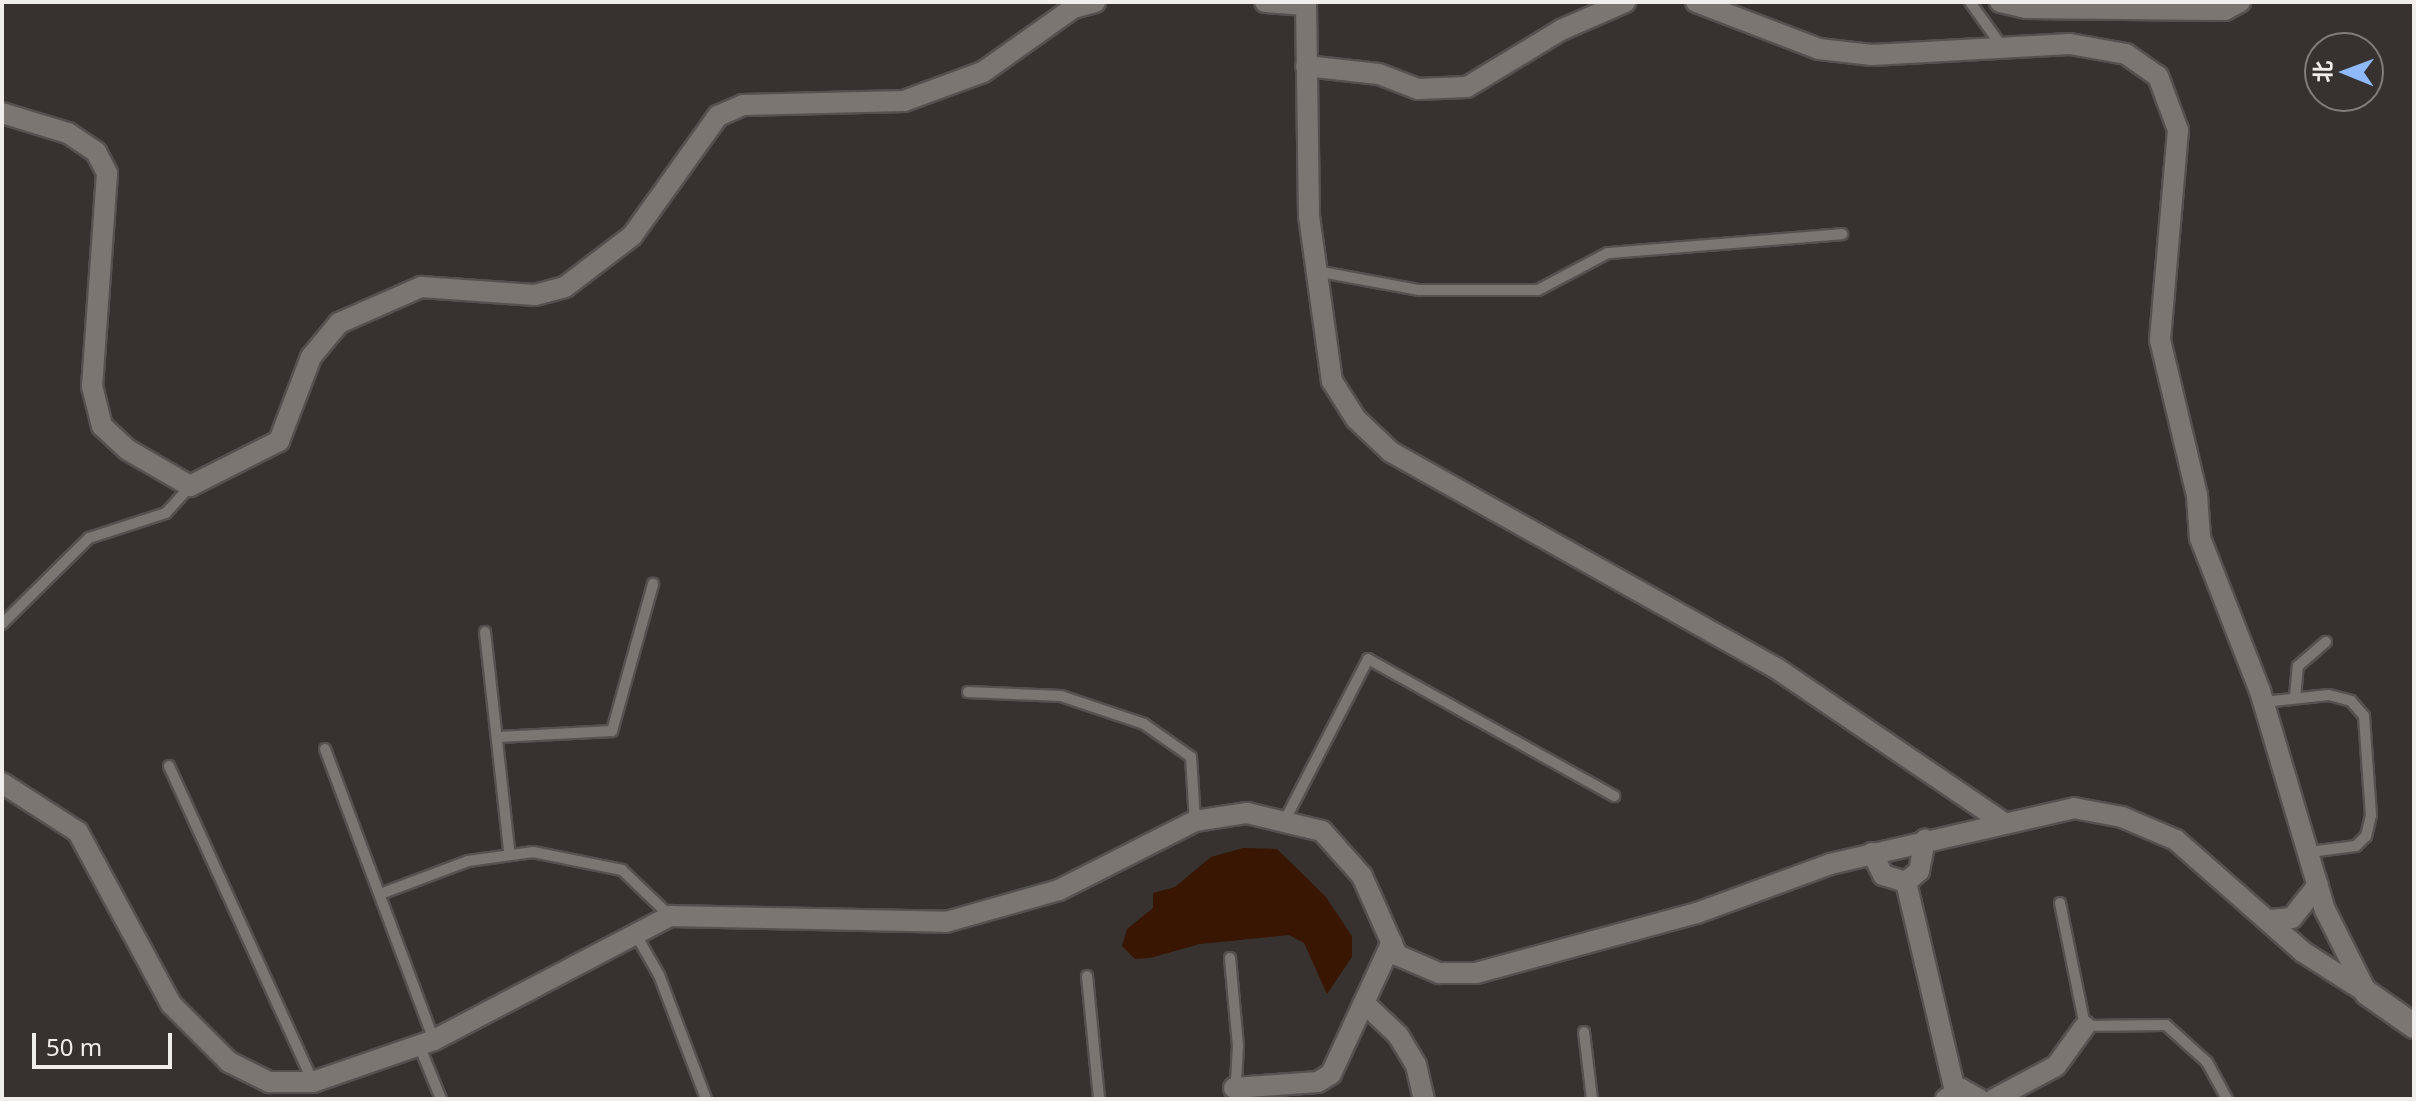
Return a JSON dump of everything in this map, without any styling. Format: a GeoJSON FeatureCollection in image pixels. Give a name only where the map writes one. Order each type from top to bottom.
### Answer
{"type":"FeatureCollection","features":[{"type":"Feature","properties":{"kind":"street"},"geometry":{"type":"LineString","coordinates":[[2,113],[68,133],[96,152],[107,173],[109,216],[92,386],[102,426],[128,450],[190,486],[279,441],[311,357],[339,323],[421,287],[535,295],[565,287],[632,236],[718,116],[743,105],[904,101],[983,72],[1073,8],[1095,2]]}},
{"type":"Feature","properties":{"kind":"street"},"geometry":{"type":"LineString","coordinates":[[1265,2],[1306,3],[1309,216],[1332,381],[1356,419],[1391,452],[1776,668],[2001,821]]}},
{"type":"Feature","properties":{"kind":"street"},"geometry":{"type":"LineString","coordinates":[[1306,66],[1379,74],[1418,89],[1467,87],[1561,30],[1625,2]]}},
{"type":"Feature","properties":{"kind":"street"},"geometry":{"type":"LineString","coordinates":[[1696,2],[1819,49],[1872,55],[2070,44],[2126,54],[2158,76],[2178,130],[2160,340],[2165,373],[2197,495],[2200,538],[2264,702],[2318,885],[2367,993]]}},
{"type":"Feature","properties":{"kind":"street"},"geometry":{"type":"LineString","coordinates":[[2000,2],[2026,8],[2225,10],[2240,2]]}},
{"type":"Feature","properties":{"kind":"street"},"geometry":{"type":"LineString","coordinates":[[2,783],[86,841],[171,1004],[229,1062],[287,1091],[426,1042],[670,916],[946,922],[1059,890],[1195,821],[1247,813],[1286,818],[1322,831],[1339,846],[1362,876],[1392,942],[1415,968],[1476,973],[1697,913],[1784,877],[2001,821],[2074,808],[2122,817],[2176,840],[2303,952],[2414,1026]]}},
{"type":"Feature","properties":{"kind":"street"},"geometry":{"type":"LineString","coordinates":[[1906,882],[1919,871],[1925,840]]}},
{"type":"Feature","properties":{"kind":"street"},"geometry":{"type":"LineString","coordinates":[[1872,853],[1883,875],[1906,882]]}},
{"type":"Feature","properties":{"kind":"street"},"geometry":{"type":"LineString","coordinates":[[1906,882],[1951,1095],[1968,1090],[1979,1099]]}},
{"type":"Feature","properties":{"kind":"street"},"geometry":{"type":"LineString","coordinates":[[2269,920],[2292,918],[2318,885]]}},
{"type":"Feature","properties":{"kind":"street"},"geometry":{"type":"LineString","coordinates":[[1235,1093],[1318,1082],[1331,1074],[1392,942]]}},
{"type":"Feature","properties":{"kind":"street"},"geometry":{"type":"LineString","coordinates":[[1364,1003],[1398,1035],[1416,1065],[1424,1099]]}},
{"type":"Feature","properties":{"kind":"street"},"geometry":{"type":"LineString","coordinates":[[1994,1099],[2056,1066],[2085,1026]]}},
{"type":"Feature","properties":{"kind":"lane"},"geometry":{"type":"LineString","coordinates":[[1970,2],[2003,48]]}},
{"type":"Feature","properties":{"kind":"lane"},"geometry":{"type":"LineString","coordinates":[[1316,271],[1419,290],[1538,290],[1608,253],[1842,234]]}},
{"type":"Feature","properties":{"kind":"lane"},"geometry":{"type":"LineString","coordinates":[[2,624],[89,538],[166,513],[190,486]]}},
{"type":"Feature","properties":{"kind":"lane"},"geometry":{"type":"LineString","coordinates":[[499,737],[612,731],[653,584]]}},
{"type":"Feature","properties":{"kind":"lane"},"geometry":{"type":"LineString","coordinates":[[485,632],[499,737],[509,851]]}},
{"type":"Feature","properties":{"kind":"lane"},"geometry":{"type":"LineString","coordinates":[[2295,698],[2298,666],[2326,642]]}},
{"type":"Feature","properties":{"kind":"lane"},"geometry":{"type":"LineString","coordinates":[[1286,818],[1368,659],[1614,796]]}},
{"type":"Feature","properties":{"kind":"lane"},"geometry":{"type":"LineString","coordinates":[[968,692],[1061,696],[1144,724],[1191,757],[1195,821]]}},
{"type":"Feature","properties":{"kind":"lane"},"geometry":{"type":"LineString","coordinates":[[2264,702],[2329,695],[2351,701],[2364,716],[2371,815],[2366,836],[2356,846],[2309,852]]}},
{"type":"Feature","properties":{"kind":"lane"},"geometry":{"type":"LineString","coordinates":[[325,749],[383,893],[441,1099]]}},
{"type":"Feature","properties":{"kind":"lane"},"geometry":{"type":"LineString","coordinates":[[169,766],[313,1082]]}},
{"type":"Feature","properties":{"kind":"lane"},"geometry":{"type":"LineString","coordinates":[[383,893],[509,851],[622,870],[670,916]]}},
{"type":"Feature","properties":{"kind":"lane"},"geometry":{"type":"LineString","coordinates":[[2060,903],[2085,1026],[2166,1025],[2207,1062],[2227,1099]]}},
{"type":"Feature","properties":{"kind":"lane"},"geometry":{"type":"LineString","coordinates":[[635,933],[659,975],[706,1099]]}},
{"type":"Feature","properties":{"kind":"lane"},"geometry":{"type":"LineString","coordinates":[[1230,958],[1238,1046],[1235,1093]]}},
{"type":"Feature","properties":{"kind":"lane"},"geometry":{"type":"LineString","coordinates":[[1087,976],[1099,1099]]}},
{"type":"Feature","properties":{"kind":"lane"},"geometry":{"type":"LineString","coordinates":[[1584,1032],[1596,1098]]}},
{"type":"Feature","properties":{"kind":"shaded area"},"geometry":{"type":"Polygon","coordinates":[[[1243,848],[1277,849],[1326,897],[1352,936],[1352,957],[1327,994],[1304,943],[1289,935],[1200,944],[1135,959],[1122,946],[1127,929],[1153,908],[1153,893],[1175,887],[1211,857],[1243,848]]]}}]}
